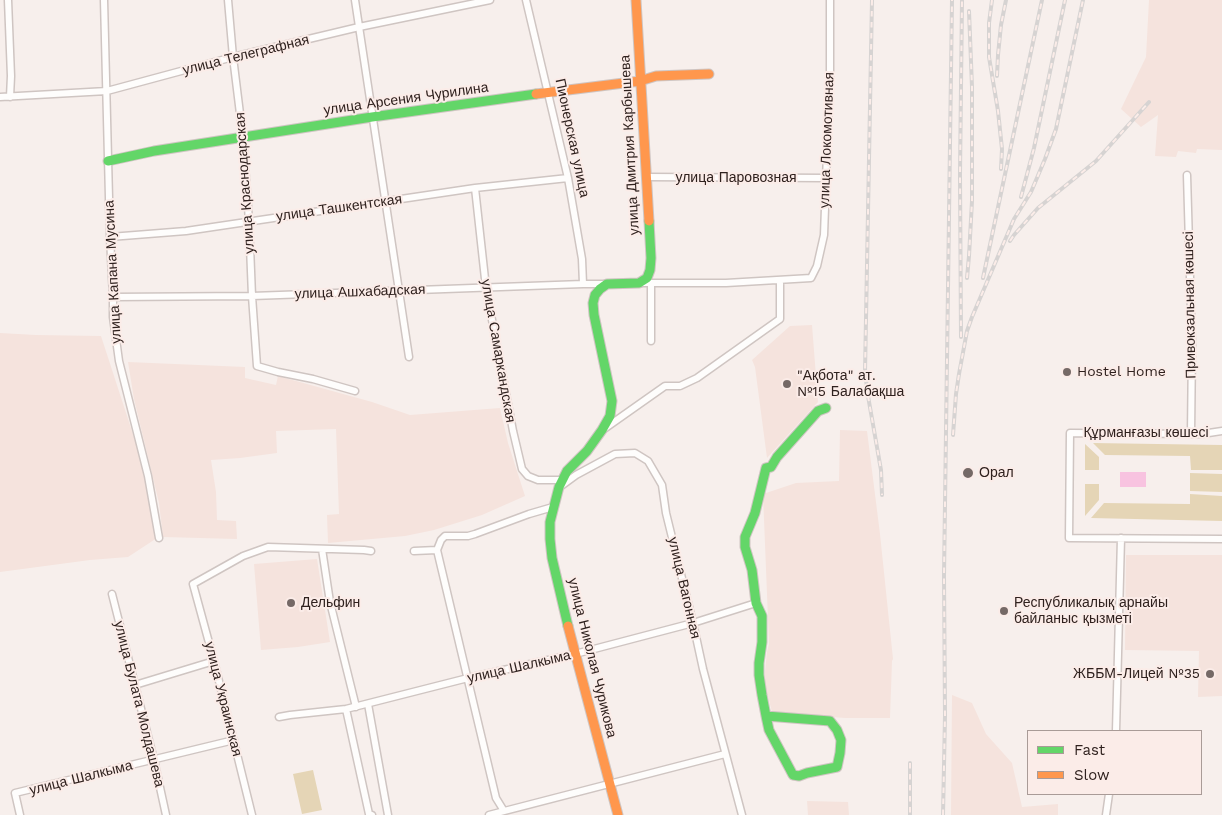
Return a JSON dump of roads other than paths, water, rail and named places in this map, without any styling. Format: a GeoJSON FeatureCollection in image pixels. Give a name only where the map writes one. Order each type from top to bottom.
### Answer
{"type":"FeatureCollection","features":[{"type":"Feature","properties":{"kind":"street"},"geometry":{"type":"LineString","coordinates":[[8,0],[10,97]]}},
{"type":"Feature","properties":{"kind":"street","name":"улица Капана Мусина"},"geometry":{"type":"LineString","coordinates":[[104,0],[113,297],[112,317],[119,361],[148,476],[159,538]]}},
{"type":"Feature","properties":{"kind":"street","name":"улица Краснодарская"},"geometry":{"type":"LineString","coordinates":[[228,0],[243,138],[257,366],[355,391]]}},
{"type":"Feature","properties":{"kind":"street"},"geometry":{"type":"LineString","coordinates":[[355,0],[409,357]]}},
{"type":"Feature","properties":{"kind":"street","name":"улица Телеграфная"},"geometry":{"type":"LineString","coordinates":[[0,97],[107,92],[233,57],[359,27],[490,0]]}},
{"type":"Feature","properties":{"kind":"street","name":"Пионерская улица"},"geometry":{"type":"LineString","coordinates":[[526,0],[568,178],[582,259],[582,284]]}},
{"type":"Feature","properties":{"kind":"street","name":"улица Дмитрия Карбышева"},"geometry":{"type":"LineString","coordinates":[[636,0],[651,258],[647,278],[639,283]]}},
{"type":"Feature","properties":{"kind":"street","name":"улица Локомотивная"},"geometry":{"type":"LineString","coordinates":[[780,280],[810,278],[817,266],[824,235],[830,72],[830,0]]}},
{"type":"Feature","properties":{"kind":"street","name":"улица Арсения Чурилина"},"geometry":{"type":"LineString","coordinates":[[108,161],[154,151],[372,117],[640,81],[656,76],[709,74]]}},
{"type":"Feature","properties":{"kind":"street","name":"Привокзальная көшесі"},"geometry":{"type":"LineString","coordinates":[[1187,175],[1192,347],[1191,434]]}},
{"type":"Feature","properties":{"kind":"street","name":"улица Паровозная"},"geometry":{"type":"LineString","coordinates":[[646,177],[827,178]]}},
{"type":"Feature","properties":{"kind":"street","name":"улица Ташкентская"},"geometry":{"type":"LineString","coordinates":[[110,237],[186,231],[475,188],[568,178]]}},
{"type":"Feature","properties":{"kind":"street","name":"улица Самаркандская"},"geometry":{"type":"LineString","coordinates":[[475,188],[486,288],[512,431],[522,469],[528,476],[538,480],[561,484]]}},
{"type":"Feature","properties":{"kind":"street"},"geometry":{"type":"LineString","coordinates":[[602,430],[665,386],[680,386],[697,378],[780,319],[780,280],[607,284]]}},
{"type":"Feature","properties":{"kind":"street"},"geometry":{"type":"LineString","coordinates":[[651,283],[651,341]]}},
{"type":"Feature","properties":{"kind":"street","name":"улица Ашхабадская"},"geometry":{"type":"LineString","coordinates":[[113,297],[252,296],[607,284]]}},
{"type":"Feature","properties":{"kind":"street","name":"улица Николая Чурикова"},"geometry":{"type":"LineString","coordinates":[[607,284],[600,289],[593,303],[612,401],[610,416],[586,451],[567,471],[553,507],[550,522],[550,539],[552,558],[575,654],[618,815]]}},
{"type":"Feature","properties":{"kind":"street"},"geometry":{"type":"LineString","coordinates":[[766,716],[830,722],[837,730],[841,740],[836,767],[799,776],[793,775],[769,730],[766,716],[759,675],[762,616],[756,603],[752,570],[745,547],[745,537],[756,513],[766,468],[770,467],[818,411],[826,408]]}},
{"type":"Feature","properties":{"kind":"street","name":"Құрманғазы көшесі"},"geometry":{"type":"LineString","coordinates":[[1121,538],[1069,538],[1070,433],[1202,434],[1222,431]]}},
{"type":"Feature","properties":{"kind":"street","name":"улица Вагонная"},"geometry":{"type":"LineString","coordinates":[[561,484],[615,454],[635,453],[648,461],[662,485],[666,513],[703,669],[742,815]]}},
{"type":"Feature","properties":{"kind":"street"},"geometry":{"type":"LineString","coordinates":[[504,811],[496,798],[437,550],[445,536],[468,536],[553,507]]}},
{"type":"Feature","properties":{"kind":"street"},"geometry":{"type":"LineString","coordinates":[[1116,730],[1121,538],[1222,539]]}},
{"type":"Feature","properties":{"kind":"street","name":"улица Украинская"},"geometry":{"type":"LineString","coordinates":[[252,815],[193,584],[243,556],[268,547],[322,549]]}},
{"type":"Feature","properties":{"kind":"street"},"geometry":{"type":"LineString","coordinates":[[356,706],[330,602],[322,549],[371,551]]}},
{"type":"Feature","properties":{"kind":"street"},"geometry":{"type":"LineString","coordinates":[[414,551],[437,550]]}},
{"type":"Feature","properties":{"kind":"street","name":"улица Булата Молдашева"},"geometry":{"type":"LineString","coordinates":[[112,594],[166,815]]}},
{"type":"Feature","properties":{"kind":"street","name":"улица Шалкыма"},"geometry":{"type":"LineString","coordinates":[[279,717],[346,709],[368,704],[468,678],[575,654],[693,623],[756,603]]}},
{"type":"Feature","properties":{"kind":"street"},"geometry":{"type":"LineString","coordinates":[[135,685],[214,661]]}},
{"type":"Feature","properties":{"kind":"street"},"geometry":{"type":"LineString","coordinates":[[368,704],[388,815]]}},
{"type":"Feature","properties":{"kind":"street"},"geometry":{"type":"LineString","coordinates":[[346,709],[370,814],[372,815]]}},
{"type":"Feature","properties":{"kind":"street","name":"улица Шалкыма"},"geometry":{"type":"LineString","coordinates":[[20,815],[15,794],[234,740]]}},
{"type":"Feature","properties":{"kind":"street"},"geometry":{"type":"LineString","coordinates":[[490,815],[725,754]]}},
{"type":"Feature","properties":{"kind":"street"},"geometry":{"type":"LineString","coordinates":[[1106,815],[1108,797]]}},
{"type":"Feature","properties":{"kind":"railway"},"geometry":{"type":"LineString","coordinates":[[872,0],[865,372],[881,470],[882,495]]}},
{"type":"Feature","properties":{"kind":"railway"},"geometry":{"type":"LineString","coordinates":[[943,815],[945,716],[944,576],[952,0]]}},
{"type":"Feature","properties":{"kind":"railway"},"geometry":{"type":"LineString","coordinates":[[961,337],[962,0]]}},
{"type":"Feature","properties":{"kind":"railway"},"geometry":{"type":"LineString","coordinates":[[992,0],[989,23],[989,57],[998,111],[1002,149],[1001,169]]}},
{"type":"Feature","properties":{"kind":"railway"},"geometry":{"type":"LineString","coordinates":[[997,76],[1001,25],[1006,0]]}},
{"type":"Feature","properties":{"kind":"railway"},"geometry":{"type":"LineString","coordinates":[[983,278],[1042,0]]}},
{"type":"Feature","properties":{"kind":"railway"},"geometry":{"type":"LineString","coordinates":[[1021,197],[1034,148],[1065,0]]}},
{"type":"Feature","properties":{"kind":"railway"},"geometry":{"type":"LineString","coordinates":[[953,435],[956,394],[967,331],[1014,219],[1031,192],[1056,129],[1083,0]]}},
{"type":"Feature","properties":{"kind":"railway"},"geometry":{"type":"LineString","coordinates":[[967,278],[972,201],[972,87],[969,11]]}},
{"type":"Feature","properties":{"kind":"railway"},"geometry":{"type":"LineString","coordinates":[[1010,241],[1038,208],[1096,161],[1149,102]]}},
{"type":"Feature","properties":{"kind":"railway"},"geometry":{"type":"LineString","coordinates":[[910,763],[910,815]]}},
{"type":"Feature","properties":{"kind":"place","name":"Hostel Home"},"geometry":{"type":"Point","coordinates":[1067,372]}},
{"type":"Feature","properties":{"kind":"place","name":"\"Ақбота\" ат. №15 Балабақша"},"geometry":{"type":"Point","coordinates":[787,384]}},
{"type":"Feature","properties":{"kind":"place","name":"Орал"},"geometry":{"type":"Point","coordinates":[968,473]}},
{"type":"Feature","properties":{"kind":"place","name":"Дельфин"},"geometry":{"type":"Point","coordinates":[291,603]}},
{"type":"Feature","properties":{"kind":"place","name":"Республикалық арнайы байланыс қызметі"},"geometry":{"type":"Point","coordinates":[1004,611]}},
{"type":"Feature","properties":{"kind":"place","name":"ЖББМ-Лицей №35"},"geometry":{"type":"Point","coordinates":[1210,674]}}]}
